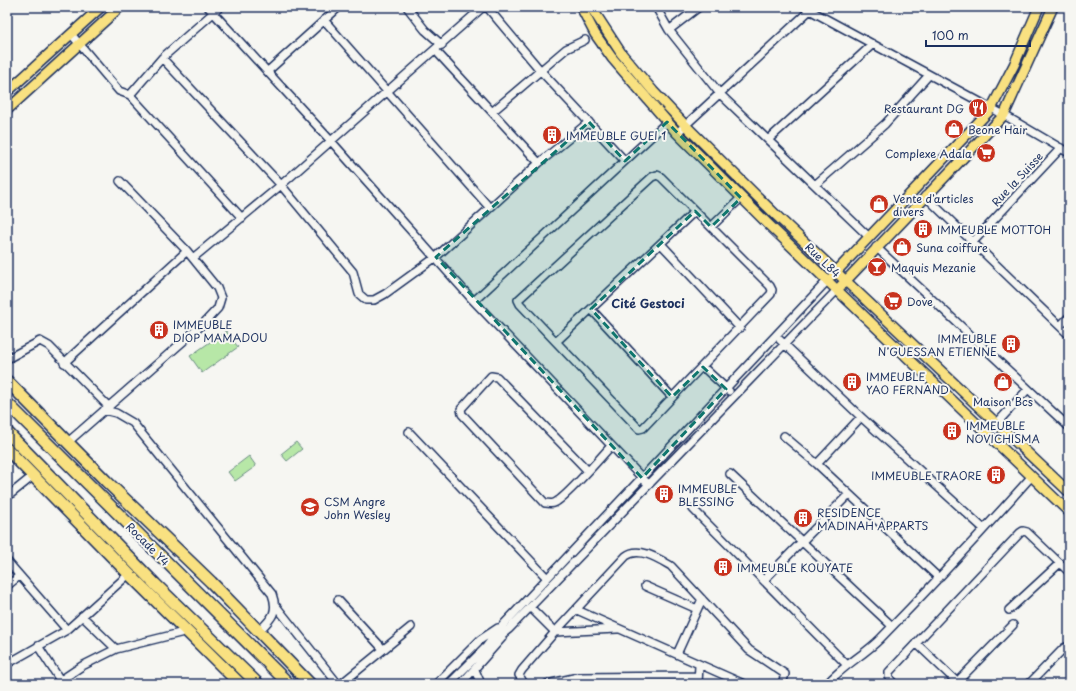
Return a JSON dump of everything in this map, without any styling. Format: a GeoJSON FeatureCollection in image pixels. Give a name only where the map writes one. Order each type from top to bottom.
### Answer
{"type":"FeatureCollection","features":[{"type":"Feature","properties":{"kind":"highway"},"geometry":{"type":"LineString","coordinates":[[7,381],[106,481],[210,582],[310,684]]}},
{"type":"Feature","properties":{"kind":"highway","name":"Rocade Y4"},"geometry":{"type":"LineString","coordinates":[[7,403],[289,684]]}},
{"type":"Feature","properties":{"kind":"highway","name":"Rocade Y4"},"geometry":{"type":"LineString","coordinates":[[7,432],[155,584],[258,684]]}},
{"type":"Feature","properties":{"kind":"highway"},"geometry":{"type":"LineString","coordinates":[[7,449],[129,574],[240,684]]}},
{"type":"Feature","properties":{"kind":"main road"},"geometry":{"type":"LineString","coordinates":[[7,92],[101,7]]}},
{"type":"Feature","properties":{"kind":"main road"},"geometry":{"type":"LineString","coordinates":[[7,110],[120,7]]}},
{"type":"Feature","properties":{"kind":"main road","name":"Rue L84"},"geometry":{"type":"LineString","coordinates":[[581,7],[595,34],[612,58],[677,133],[741,198],[1069,512]]}},
{"type":"Feature","properties":{"kind":"main road","name":"Rue L84"},"geometry":{"type":"LineString","coordinates":[[591,7],[621,53],[653,91],[685,125],[777,216],[1069,492]]}},
{"type":"Feature","properties":{"kind":"main road"},"geometry":{"type":"LineString","coordinates":[[828,280],[868,236],[991,109],[1014,65],[1039,7]]}},
{"type":"Feature","properties":{"kind":"main road"},"geometry":{"type":"LineString","coordinates":[[837,290],[925,196],[1004,115],[1053,7]]}},
{"type":"Feature","properties":{"kind":"main road"},"geometry":{"type":"LineString","coordinates":[[1047,492],[1057,481]]}},
{"type":"Feature","properties":{"kind":"street"},"geometry":{"type":"LineString","coordinates":[[130,95],[162,58],[211,10],[220,7]]}},
{"type":"Feature","properties":{"kind":"street"},"geometry":{"type":"LineString","coordinates":[[268,71],[339,7]]}},
{"type":"Feature","properties":{"kind":"street"},"geometry":{"type":"LineString","coordinates":[[406,7],[425,30],[442,45]]}},
{"type":"Feature","properties":{"kind":"street"},"geometry":{"type":"LineString","coordinates":[[193,258],[282,186],[483,7]]}},
{"type":"Feature","properties":{"kind":"street"},"geometry":{"type":"LineString","coordinates":[[487,7],[540,70],[625,161]]}},
{"type":"Feature","properties":{"kind":"street"},"geometry":{"type":"LineString","coordinates":[[656,7],[669,30],[720,94],[769,139],[868,236]]}},
{"type":"Feature","properties":{"kind":"street"},"geometry":{"type":"LineString","coordinates":[[669,30],[699,7]]}},
{"type":"Feature","properties":{"kind":"street"},"geometry":{"type":"LineString","coordinates":[[677,133],[720,94],[807,9],[1004,115],[1069,153]]}},
{"type":"Feature","properties":{"kind":"street"},"geometry":{"type":"LineString","coordinates":[[211,10],[332,141],[474,301],[648,484]]}},
{"type":"Feature","properties":{"kind":"street"},"geometry":{"type":"LineString","coordinates":[[324,20],[489,207]]}},
{"type":"Feature","properties":{"kind":"street"},"geometry":{"type":"LineString","coordinates":[[71,34],[119,91],[130,95],[242,218]]}},
{"type":"Feature","properties":{"kind":"street"},"geometry":{"type":"LineString","coordinates":[[492,112],[566,48],[585,40]]}},
{"type":"Feature","properties":{"kind":"street"},"geometry":{"type":"LineString","coordinates":[[769,139],[873,44]]}},
{"type":"Feature","properties":{"kind":"street"},"geometry":{"type":"LineString","coordinates":[[435,50],[539,163]]}},
{"type":"Feature","properties":{"kind":"street"},"geometry":{"type":"LineString","coordinates":[[162,58],[282,186],[353,272],[359,294],[366,300],[374,300],[385,294],[436,257],[489,207],[589,122]]}},
{"type":"Feature","properties":{"kind":"street"},"geometry":{"type":"LineString","coordinates":[[815,185],[885,124],[929,75]]}},
{"type":"Feature","properties":{"kind":"street"},"geometry":{"type":"LineString","coordinates":[[474,301],[667,122]]}},
{"type":"Feature","properties":{"kind":"street","name":"Rue la Suisse"},"geometry":{"type":"LineString","coordinates":[[972,243],[1061,148]]}},
{"type":"Feature","properties":{"kind":"street"},"geometry":{"type":"LineString","coordinates":[[657,175],[661,177],[711,228],[770,286],[772,290],[771,294],[740,328],[640,429],[520,304],[518,300],[652,177],[657,175]]}},
{"type":"Feature","properties":{"kind":"street"},"geometry":{"type":"LineString","coordinates":[[68,442],[197,329],[218,308],[221,298],[217,288],[187,251],[120,181]]}},
{"type":"Feature","properties":{"kind":"street"},"geometry":{"type":"LineString","coordinates":[[925,196],[1069,335]]}},
{"type":"Feature","properties":{"kind":"street"},"geometry":{"type":"LineString","coordinates":[[711,228],[741,198]]}},
{"type":"Feature","properties":{"kind":"street"},"geometry":{"type":"LineString","coordinates":[[557,342],[662,244],[695,211]]}},
{"type":"Feature","properties":{"kind":"street"},"geometry":{"type":"LineString","coordinates":[[662,244],[740,328]]}},
{"type":"Feature","properties":{"kind":"street"},"geometry":{"type":"LineString","coordinates":[[876,248],[1069,427]]}},
{"type":"Feature","properties":{"kind":"street"},"geometry":{"type":"LineString","coordinates":[[64,363],[187,251]]}},
{"type":"Feature","properties":{"kind":"street"},"geometry":{"type":"LineString","coordinates":[[461,684],[475,670],[506,627],[547,578],[828,280]]}},
{"type":"Feature","properties":{"kind":"street"},"geometry":{"type":"LineString","coordinates":[[449,684],[506,627],[530,607],[784,343],[837,290]]}},
{"type":"Feature","properties":{"kind":"street"},"geometry":{"type":"LineString","coordinates":[[592,309],[672,397]]}},
{"type":"Feature","properties":{"kind":"street"},"geometry":{"type":"LineString","coordinates":[[1060,326],[1069,317]]}},
{"type":"Feature","properties":{"kind":"street"},"geometry":{"type":"LineString","coordinates":[[776,336],[861,417],[984,529]]}},
{"type":"Feature","properties":{"kind":"street"},"geometry":{"type":"LineString","coordinates":[[7,359],[40,341],[49,346],[107,408],[133,423],[272,594],[276,606],[338,684]]}},
{"type":"Feature","properties":{"kind":"street"},"geometry":{"type":"LineString","coordinates":[[703,366],[733,396]]}},
{"type":"Feature","properties":{"kind":"street"},"geometry":{"type":"LineString","coordinates":[[588,471],[497,376],[491,376],[461,409],[462,414],[545,503],[554,504],[561,499],[588,471],[611,446]]}},
{"type":"Feature","properties":{"kind":"street"},"geometry":{"type":"LineString","coordinates":[[996,423],[1028,389]]}},
{"type":"Feature","properties":{"kind":"street"},"geometry":{"type":"LineString","coordinates":[[817,464],[861,417]]}},
{"type":"Feature","properties":{"kind":"street"},"geometry":{"type":"LineString","coordinates":[[409,432],[547,578]]}},
{"type":"Feature","properties":{"kind":"street"},"geometry":{"type":"LineString","coordinates":[[784,436],[817,464],[939,578]]}},
{"type":"Feature","properties":{"kind":"street"},"geometry":{"type":"LineString","coordinates":[[730,474],[892,626]]}},
{"type":"Feature","properties":{"kind":"street"},"geometry":{"type":"LineString","coordinates":[[7,497],[33,476]]}},
{"type":"Feature","properties":{"kind":"street"},"geometry":{"type":"LineString","coordinates":[[827,684],[846,664],[867,651],[892,626],[939,578],[1032,477]]}},
{"type":"Feature","properties":{"kind":"street"},"geometry":{"type":"LineString","coordinates":[[764,580],[849,494]]}},
{"type":"Feature","properties":{"kind":"street"},"geometry":{"type":"LineString","coordinates":[[692,509],[846,664]]}},
{"type":"Feature","properties":{"kind":"street"},"geometry":{"type":"LineString","coordinates":[[894,684],[888,678],[889,672],[1023,531],[1028,532],[1069,572]]}},
{"type":"Feature","properties":{"kind":"street"},"geometry":{"type":"LineString","coordinates":[[524,684],[520,675],[522,670],[555,632],[626,556],[636,552],[655,557],[670,566],[753,654],[784,672],[786,676],[782,684]]}},
{"type":"Feature","properties":{"kind":"street"},"geometry":{"type":"LineString","coordinates":[[7,561],[67,630]]}},
{"type":"Feature","properties":{"kind":"street"},"geometry":{"type":"LineString","coordinates":[[1009,610],[1060,563]]}},
{"type":"Feature","properties":{"kind":"street"},"geometry":{"type":"LineString","coordinates":[[7,664],[67,630],[129,574]]}},
{"type":"Feature","properties":{"kind":"street"},"geometry":{"type":"LineString","coordinates":[[7,586],[19,576]]}},
{"type":"Feature","properties":{"kind":"street"},"geometry":{"type":"LineString","coordinates":[[645,586],[697,609]]}},
{"type":"Feature","properties":{"kind":"street"},"geometry":{"type":"LineString","coordinates":[[677,654],[702,599]]}},
{"type":"Feature","properties":{"kind":"street"},"geometry":{"type":"LineString","coordinates":[[338,600],[383,650]]}},
{"type":"Feature","properties":{"kind":"street"},"geometry":{"type":"LineString","coordinates":[[258,632],[269,621],[276,606]]}},
{"type":"Feature","properties":{"kind":"street"},"geometry":{"type":"LineString","coordinates":[[530,607],[555,632],[619,629]]}},
{"type":"Feature","properties":{"kind":"street"},"geometry":{"type":"LineString","coordinates":[[577,610],[744,684]]}},
{"type":"Feature","properties":{"kind":"street"},"geometry":{"type":"LineString","coordinates":[[82,616],[116,649]]}},
{"type":"Feature","properties":{"kind":"street"},"geometry":{"type":"LineString","coordinates":[[916,643],[958,683],[1013,625]]}},
{"type":"Feature","properties":{"kind":"street"},"geometry":{"type":"LineString","coordinates":[[341,684],[411,627]]}},
{"type":"Feature","properties":{"kind":"street"},"geometry":{"type":"LineString","coordinates":[[436,684],[480,640],[506,627]]}},
{"type":"Feature","properties":{"kind":"street"},"geometry":{"type":"LineString","coordinates":[[38,646],[57,682],[82,666],[116,649],[188,631]]}},
{"type":"Feature","properties":{"kind":"street"},"geometry":{"type":"LineString","coordinates":[[1029,684],[1064,648],[1069,646]]}},
{"type":"Feature","properties":{"kind":"street"},"geometry":{"type":"LineString","coordinates":[[547,684],[578,678],[698,680],[699,664]]}},
{"type":"Feature","properties":{"kind":"street"},"geometry":{"type":"LineString","coordinates":[[475,670],[481,684]]}},
{"type":"Feature","properties":{"kind":"highlighted area"},"geometry":{"type":"Polygon","coordinates":[[[589,122],[625,161],[667,122],[741,198],[711,227],[695,211],[591,309],[672,397],[703,367],[726,389],[642,478],[436,257],[589,122]]]}},
{"type":"Feature","properties":{"kind":"green space"},"geometry":{"type":"Polygon","coordinates":[[[226,331],[238,347],[202,373],[190,356],[226,331]]]}},
{"type":"Feature","properties":{"kind":"green space"},"geometry":{"type":"Polygon","coordinates":[[[296,442],[302,449],[287,461],[281,454],[296,442]]]}},
{"type":"Feature","properties":{"kind":"green space"},"geometry":{"type":"Polygon","coordinates":[[[249,456],[256,466],[235,481],[228,472],[249,456]]]}},
{"type":"Feature","properties":{"kind":"place","name":"Restaurant DG"},"geometry":{"type":"Point","coordinates":[978,108]}},
{"type":"Feature","properties":{"kind":"place","name":"Beone Hair"},"geometry":{"type":"Point","coordinates":[954,129]}},
{"type":"Feature","properties":{"kind":"place","name":"IMMEUBLE GUEI 1"},"geometry":{"type":"Point","coordinates":[552,135]}},
{"type":"Feature","properties":{"kind":"place","name":"Complexe Adala"},"geometry":{"type":"Point","coordinates":[986,153]}},
{"type":"Feature","properties":{"kind":"place","name":"Vente d'articles divers"},"geometry":{"type":"Point","coordinates":[879,204]}},
{"type":"Feature","properties":{"kind":"place","name":"IMMEUBLE MOTTOH"},"geometry":{"type":"Point","coordinates":[923,229]}},
{"type":"Feature","properties":{"kind":"place","name":"Suna coiffure"},"geometry":{"type":"Point","coordinates":[902,247]}},
{"type":"Feature","properties":{"kind":"place","name":"Maquis Mezanie"},"geometry":{"type":"Point","coordinates":[877,267]}},
{"type":"Feature","properties":{"kind":"place","name":"Dove"},"geometry":{"type":"Point","coordinates":[893,301]}},
{"type":"Feature","properties":{"kind":"place","name":"IMMEUBLE DIOP MAMADOU"},"geometry":{"type":"Point","coordinates":[159,330]}},
{"type":"Feature","properties":{"kind":"place","name":"IMMEUBLE N'GUESSAN ETIENNE"},"geometry":{"type":"Point","coordinates":[1011,344]}},
{"type":"Feature","properties":{"kind":"place","name":"IMMEUBLE YAO FERNAND"},"geometry":{"type":"Point","coordinates":[852,382]}},
{"type":"Feature","properties":{"kind":"place","name":"Maison Bcs"},"geometry":{"type":"Point","coordinates":[1003,382]}},
{"type":"Feature","properties":{"kind":"place","name":"IMMEUBLE NOVICHISMA"},"geometry":{"type":"Point","coordinates":[952,431]}},
{"type":"Feature","properties":{"kind":"place","name":"IMMEUBLE TRAORE"},"geometry":{"type":"Point","coordinates":[996,475]}},
{"type":"Feature","properties":{"kind":"place","name":"IMMEUBLE BLESSING"},"geometry":{"type":"Point","coordinates":[664,494]}},
{"type":"Feature","properties":{"kind":"place","name":"CSM Angre John Wesley"},"geometry":{"type":"Point","coordinates":[310,507]}},
{"type":"Feature","properties":{"kind":"place","name":"RESIDENCE MADINAH APPARTS"},"geometry":{"type":"Point","coordinates":[803,518]}},
{"type":"Feature","properties":{"kind":"place","name":"IMMEUBLE KOUYATE"},"geometry":{"type":"Point","coordinates":[723,567]}},
{"type":"Feature","properties":{"kind":"district","name":"Cité Gestoci"},"geometry":{"type":"Point","coordinates":[648,303]}}]}
